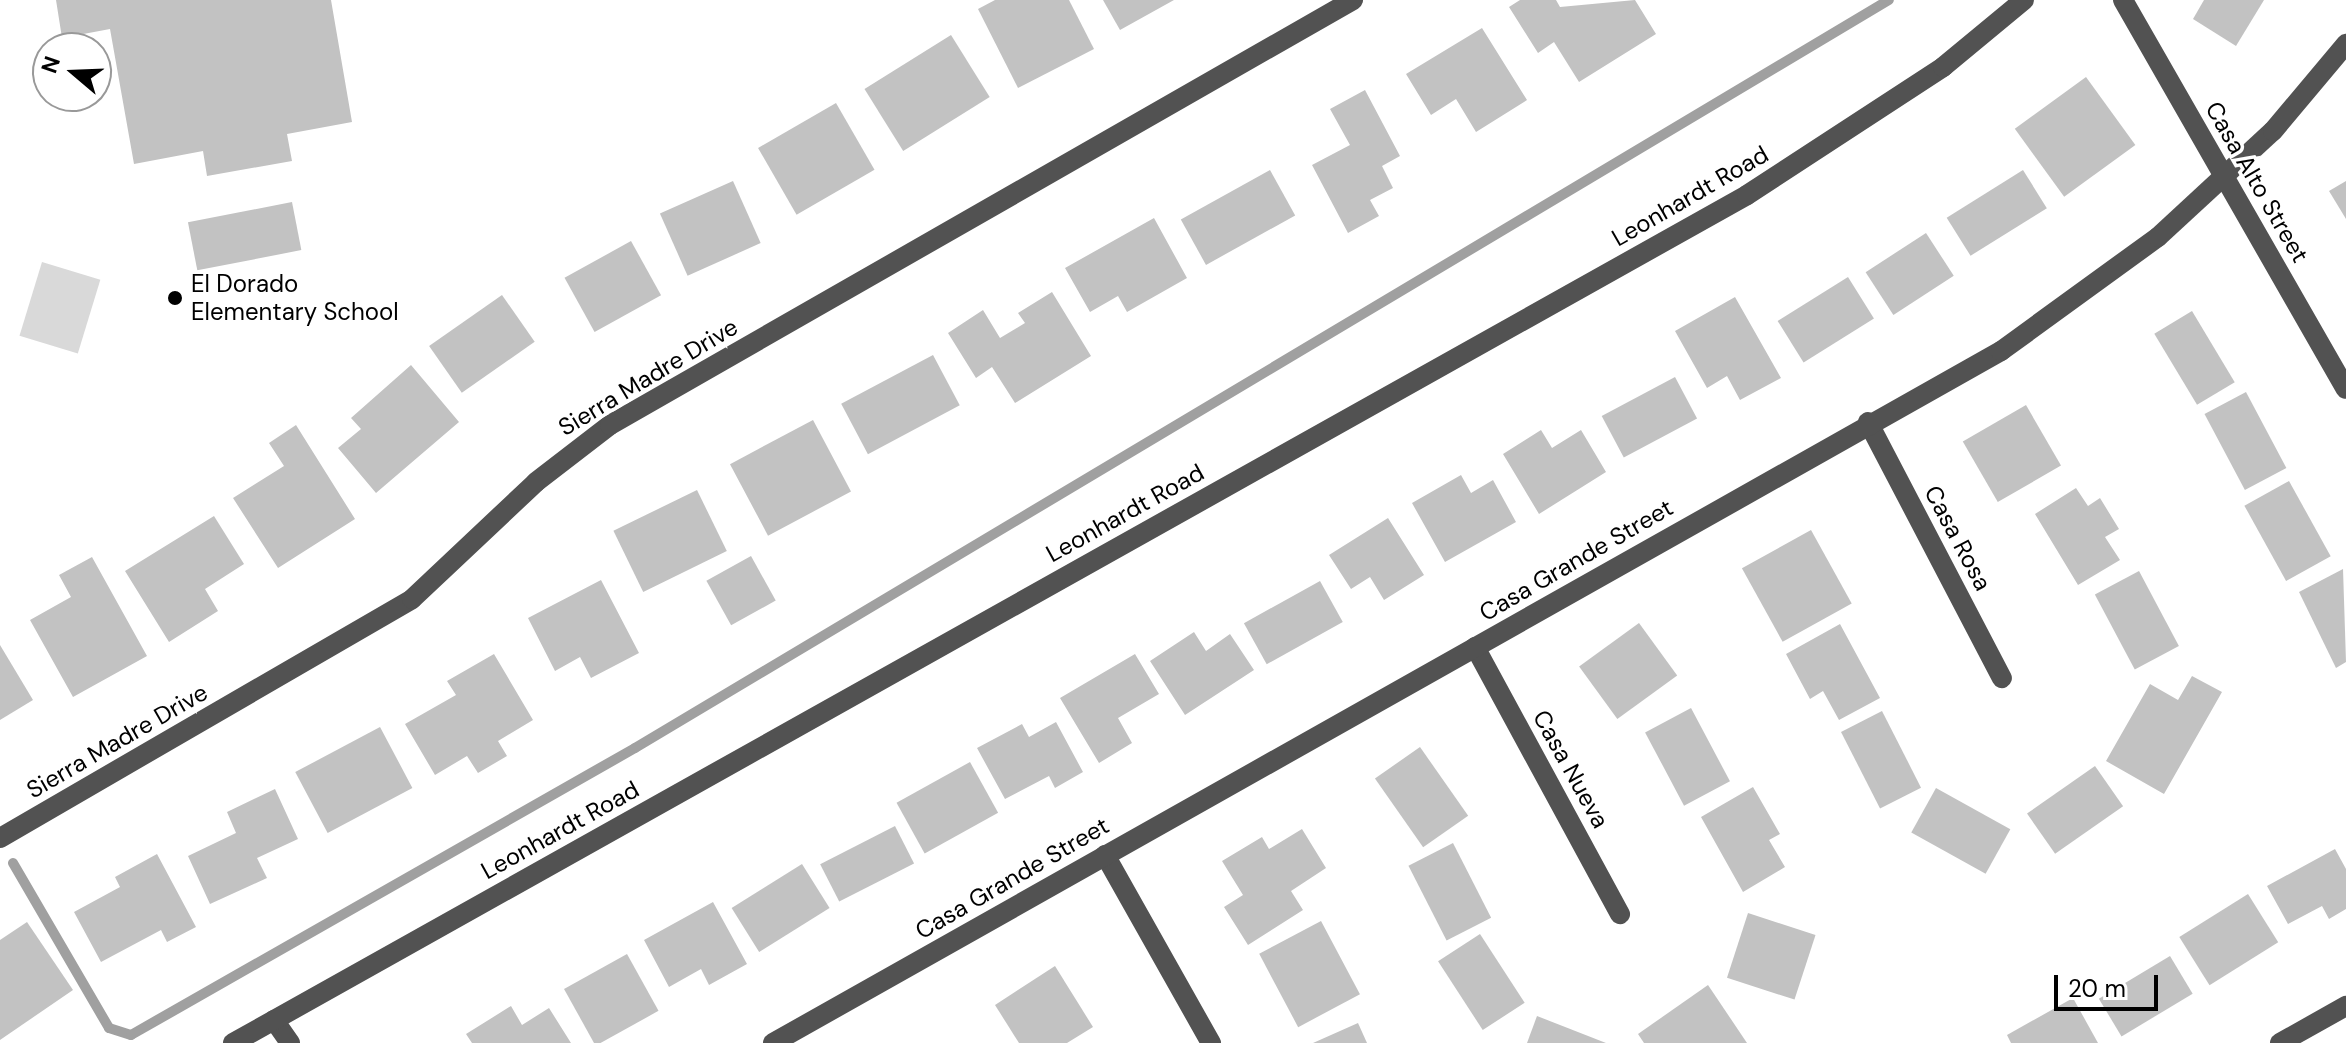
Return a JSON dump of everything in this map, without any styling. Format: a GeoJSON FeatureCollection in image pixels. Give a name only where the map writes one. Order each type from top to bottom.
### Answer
{"type":"FeatureCollection","features":[{"type":"Feature","properties":{"kind":"street","name":"Sierra Madre Drive"},"geometry":{"type":"LineString","coordinates":[[0,838],[412,599],[536,482],[610,425],[1324,7],[1353,0]]}},
{"type":"Feature","properties":{"kind":"street","name":"Leonhardt Road"},"geometry":{"type":"LineString","coordinates":[[233,1043],[1747,195],[1931,76],[2024,0]]}},
{"type":"Feature","properties":{"kind":"street","name":"Casa Alto Street"},"geometry":{"type":"LineString","coordinates":[[2123,0],[2346,389]]}},
{"type":"Feature","properties":{"kind":"street","name":"Casa Grande Street"},"geometry":{"type":"LineString","coordinates":[[773,1043],[1868,422],[2001,351],[2106,280],[2224,178],[2346,44]]}},
{"type":"Feature","properties":{"kind":"street","name":"Casa Rosa"},"geometry":{"type":"LineString","coordinates":[[1868,422],[2002,678]]}},
{"type":"Feature","properties":{"kind":"street","name":"Casa Nueva"},"geometry":{"type":"LineString","coordinates":[[1475,647],[1620,914]]}},
{"type":"Feature","properties":{"kind":"street"},"geometry":{"type":"LineString","coordinates":[[1105,855],[1211,1043]]}},
{"type":"Feature","properties":{"kind":"street"},"geometry":{"type":"LineString","coordinates":[[2280,1043],[2346,1006]]}},
{"type":"Feature","properties":{"kind":"street"},"geometry":{"type":"LineString","coordinates":[[274,1020],[290,1043]]}},
{"type":"Feature","properties":{"kind":"shaded area"},"geometry":{"type":"Polygon","coordinates":[[[42,262],[100,280],[78,353],[19,336],[42,262]]]}},
{"type":"Feature","properties":{"kind":"building"},"geometry":{"type":"Polygon","coordinates":[[[56,0],[331,0],[352,122],[287,134],[292,161],[207,176],[203,151],[134,164],[112,32],[110,29],[61,32],[56,0]]]}},
{"type":"Feature","properties":{"kind":"building"},"geometry":{"type":"Polygon","coordinates":[[[995,0],[1069,0],[1094,49],[1018,88],[978,9],[995,0]]]}},
{"type":"Feature","properties":{"kind":"building"},"geometry":{"type":"Polygon","coordinates":[[[1103,0],[1174,0],[1120,30],[1103,0]]]}},
{"type":"Feature","properties":{"kind":"building"},"geometry":{"type":"Polygon","coordinates":[[[1520,0],[1556,0],[1560,7],[1635,0],[1656,34],[1579,82],[1554,42],[1538,53],[1509,7],[1520,0]]]}},
{"type":"Feature","properties":{"kind":"building"},"geometry":{"type":"Polygon","coordinates":[[[2204,0],[2264,0],[2236,46],[2193,19],[2204,0]]]}},
{"type":"Feature","properties":{"kind":"building"},"geometry":{"type":"Polygon","coordinates":[[[1482,28],[1527,100],[1476,132],[1456,99],[1431,115],[1406,74],[1482,28]]]}},
{"type":"Feature","properties":{"kind":"building"},"geometry":{"type":"Polygon","coordinates":[[[951,35],[990,97],[903,151],[864,89],[951,35]]]}},
{"type":"Feature","properties":{"kind":"building"},"geometry":{"type":"Polygon","coordinates":[[[2086,77],[2135,145],[2064,197],[2015,129],[2086,77]]]}},
{"type":"Feature","properties":{"kind":"building"},"geometry":{"type":"Polygon","coordinates":[[[1365,90],[1400,156],[1382,166],[1393,188],[1370,200],[1379,216],[1348,233],[1312,165],[1350,145],[1330,109],[1365,90]]]}},
{"type":"Feature","properties":{"kind":"building"},"geometry":{"type":"Polygon","coordinates":[[[836,103],[874,170],[797,215],[758,148],[836,103]]]}},
{"type":"Feature","properties":{"kind":"building"},"geometry":{"type":"Polygon","coordinates":[[[1270,170],[1295,215],[1206,265],[1181,219],[1270,170]]]}},
{"type":"Feature","properties":{"kind":"building"},"geometry":{"type":"Polygon","coordinates":[[[2023,170],[2047,208],[1971,256],[1947,218],[2023,170]]]}},
{"type":"Feature","properties":{"kind":"building"},"geometry":{"type":"Polygon","coordinates":[[[733,181],[761,243],[688,276],[660,214],[733,181]]]}},
{"type":"Feature","properties":{"kind":"building"},"geometry":{"type":"Polygon","coordinates":[[[2346,181],[2346,219],[2329,191],[2346,181]]]}},
{"type":"Feature","properties":{"kind":"building"},"geometry":{"type":"Polygon","coordinates":[[[292,202],[301,250],[197,270],[188,222],[292,202]]]}},
{"type":"Feature","properties":{"kind":"building"},"geometry":{"type":"Polygon","coordinates":[[[1154,218],[1187,278],[1127,312],[1118,296],[1090,312],[1065,268],[1154,218]]]}},
{"type":"Feature","properties":{"kind":"building"},"geometry":{"type":"Polygon","coordinates":[[[1926,233],[1954,276],[1893,315],[1866,272],[1926,233]]]}},
{"type":"Feature","properties":{"kind":"building"},"geometry":{"type":"Polygon","coordinates":[[[631,241],[661,295],[595,332],[565,278],[631,241]]]}},
{"type":"Feature","properties":{"kind":"building"},"geometry":{"type":"Polygon","coordinates":[[[1848,277],[1874,319],[1804,363],[1778,321],[1848,277]]]}},
{"type":"Feature","properties":{"kind":"building"},"geometry":{"type":"Polygon","coordinates":[[[1052,292],[1091,356],[1015,403],[992,367],[976,378],[948,333],[983,310],[1000,338],[1025,323],[1018,313],[1052,292]]]}},
{"type":"Feature","properties":{"kind":"building"},"geometry":{"type":"Polygon","coordinates":[[[502,295],[535,342],[462,393],[429,346],[502,295]]]}},
{"type":"Feature","properties":{"kind":"building"},"geometry":{"type":"Polygon","coordinates":[[[1735,297],[1781,378],[1740,400],[1727,376],[1707,388],[1675,331],[1735,297]]]}},
{"type":"Feature","properties":{"kind":"building"},"geometry":{"type":"Polygon","coordinates":[[[2192,311],[2235,382],[2197,405],[2154,334],[2192,311]]]}},
{"type":"Feature","properties":{"kind":"building"},"geometry":{"type":"Polygon","coordinates":[[[933,355],[960,405],[868,454],[841,404],[933,355]]]}},
{"type":"Feature","properties":{"kind":"building"},"geometry":{"type":"Polygon","coordinates":[[[411,365],[459,422],[376,493],[338,448],[361,429],[351,418],[411,365]]]}},
{"type":"Feature","properties":{"kind":"building"},"geometry":{"type":"Polygon","coordinates":[[[1675,377],[1697,418],[1624,457],[1602,416],[1675,377]]]}},
{"type":"Feature","properties":{"kind":"building"},"geometry":{"type":"Polygon","coordinates":[[[2246,392],[2286,468],[2245,490],[2205,414],[2246,392]]]}},
{"type":"Feature","properties":{"kind":"building"},"geometry":{"type":"Polygon","coordinates":[[[2026,405],[2061,466],[1998,502],[1963,442],[2026,405]]]}},
{"type":"Feature","properties":{"kind":"building"},"geometry":{"type":"Polygon","coordinates":[[[813,420],[851,492],[768,536],[730,464],[813,420]]]}},
{"type":"Feature","properties":{"kind":"building"},"geometry":{"type":"Polygon","coordinates":[[[296,425],[355,519],[278,568],[233,498],[284,466],[269,443],[296,425]]]}},
{"type":"Feature","properties":{"kind":"building"},"geometry":{"type":"Polygon","coordinates":[[[1541,430],[1552,448],[1581,430],[1606,472],[1539,514],[1503,454],[1541,430]]]}},
{"type":"Feature","properties":{"kind":"building"},"geometry":{"type":"Polygon","coordinates":[[[1461,475],[1471,493],[1493,480],[1516,522],[1445,562],[1412,503],[1461,475]]]}},
{"type":"Feature","properties":{"kind":"building"},"geometry":{"type":"Polygon","coordinates":[[[2289,481],[2331,556],[2286,581],[2244,506],[2289,481]]]}},
{"type":"Feature","properties":{"kind":"building"},"geometry":{"type":"Polygon","coordinates":[[[2076,488],[2088,506],[2100,498],[2119,529],[2105,537],[2120,560],[2078,585],[2035,514],[2076,488]]]}},
{"type":"Feature","properties":{"kind":"building"},"geometry":{"type":"Polygon","coordinates":[[[697,490],[727,551],[643,592],[613,531],[697,490]]]}},
{"type":"Feature","properties":{"kind":"building"},"geometry":{"type":"Polygon","coordinates":[[[214,516],[244,564],[205,589],[218,611],[169,642],[125,571],[214,516]]]}},
{"type":"Feature","properties":{"kind":"building"},"geometry":{"type":"Polygon","coordinates":[[[1388,518],[1424,575],[1384,600],[1370,577],[1351,589],[1329,555],[1388,518]]]}},
{"type":"Feature","properties":{"kind":"building"},"geometry":{"type":"Polygon","coordinates":[[[1811,530],[1852,603],[1783,642],[1742,568],[1811,530]]]}},
{"type":"Feature","properties":{"kind":"building"},"geometry":{"type":"Polygon","coordinates":[[[751,556],[776,601],[731,625],[706,581],[751,556]]]}},
{"type":"Feature","properties":{"kind":"building"},"geometry":{"type":"Polygon","coordinates":[[[92,557],[147,656],[73,697],[30,620],[71,597],[59,575],[92,557]]]}},
{"type":"Feature","properties":{"kind":"building"},"geometry":{"type":"Polygon","coordinates":[[[2343,569],[2346,662],[2336,668],[2299,592],[2343,569]]]}},
{"type":"Feature","properties":{"kind":"building"},"geometry":{"type":"Polygon","coordinates":[[[2139,571],[2179,646],[2135,670],[2095,594],[2139,571]]]}},
{"type":"Feature","properties":{"kind":"building"},"geometry":{"type":"Polygon","coordinates":[[[601,580],[639,653],[591,678],[580,657],[555,671],[528,618],[601,580]]]}},
{"type":"Feature","properties":{"kind":"building"},"geometry":{"type":"Polygon","coordinates":[[[1320,581],[1343,622],[1267,664],[1244,623],[1320,581]]]}},
{"type":"Feature","properties":{"kind":"building"},"geometry":{"type":"Polygon","coordinates":[[[1639,623],[1677,676],[1617,719],[1579,666],[1639,623]]]}},
{"type":"Feature","properties":{"kind":"building"},"geometry":{"type":"Polygon","coordinates":[[[1840,624],[1880,698],[1839,720],[1823,691],[1810,699],[1786,654],[1840,624]]]}},
{"type":"Feature","properties":{"kind":"building"},"geometry":{"type":"Polygon","coordinates":[[[1194,632],[1206,651],[1230,634],[1254,670],[1185,715],[1150,661],[1194,632]]]}},
{"type":"Feature","properties":{"kind":"building"},"geometry":{"type":"Polygon","coordinates":[[[0,645],[33,700],[0,720],[0,645]]]}},
{"type":"Feature","properties":{"kind":"building"},"geometry":{"type":"Polygon","coordinates":[[[494,654],[533,720],[498,741],[507,756],[478,773],[467,756],[435,775],[405,724],[456,695],[447,681],[494,654]]]}},
{"type":"Feature","properties":{"kind":"building"},"geometry":{"type":"Polygon","coordinates":[[[1135,654],[1159,694],[1118,718],[1132,743],[1099,763],[1060,698],[1135,654]]]}},
{"type":"Feature","properties":{"kind":"building"},"geometry":{"type":"Polygon","coordinates":[[[2192,676],[2222,692],[2164,794],[2106,761],[2150,684],[2178,700],[2192,676]]]}},
{"type":"Feature","properties":{"kind":"building"},"geometry":{"type":"Polygon","coordinates":[[[1691,708],[1730,781],[1684,806],[1645,732],[1691,708]]]}},
{"type":"Feature","properties":{"kind":"building"},"geometry":{"type":"Polygon","coordinates":[[[1882,711],[1921,788],[1880,809],[1841,732],[1882,711]]]}},
{"type":"Feature","properties":{"kind":"building"},"geometry":{"type":"Polygon","coordinates":[[[1056,722],[1083,772],[1055,788],[1049,776],[1005,799],[977,748],[1022,724],[1029,737],[1056,722]]]}},
{"type":"Feature","properties":{"kind":"building"},"geometry":{"type":"Polygon","coordinates":[[[380,727],[412,788],[328,833],[295,772],[380,727]]]}},
{"type":"Feature","properties":{"kind":"building"},"geometry":{"type":"Polygon","coordinates":[[[1420,747],[1468,816],[1423,847],[1375,779],[1420,747]]]}},
{"type":"Feature","properties":{"kind":"building"},"geometry":{"type":"Polygon","coordinates":[[[970,762],[998,813],[925,853],[897,803],[970,762]]]}},
{"type":"Feature","properties":{"kind":"building"},"geometry":{"type":"Polygon","coordinates":[[[2095,766],[2123,806],[2055,854],[2027,814],[2095,766]]]}},
{"type":"Feature","properties":{"kind":"building"},"geometry":{"type":"Polygon","coordinates":[[[1753,787],[1780,834],[1769,840],[1785,867],[1743,892],[1701,817],[1753,787]]]}},
{"type":"Feature","properties":{"kind":"building"},"geometry":{"type":"Polygon","coordinates":[[[1936,788],[2010,829],[1986,874],[1911,833],[1936,788]]]}},
{"type":"Feature","properties":{"kind":"building"},"geometry":{"type":"Polygon","coordinates":[[[275,789],[298,839],[257,858],[267,878],[210,904],[188,856],[236,833],[227,812],[275,789]]]}},
{"type":"Feature","properties":{"kind":"building"},"geometry":{"type":"Polygon","coordinates":[[[895,826],[914,863],[839,902],[820,864],[895,826]]]}},
{"type":"Feature","properties":{"kind":"building"},"geometry":{"type":"Polygon","coordinates":[[[1302,829],[1326,868],[1291,891],[1303,910],[1248,945],[1224,907],[1243,895],[1222,861],[1262,837],[1269,849],[1302,829]]]}},
{"type":"Feature","properties":{"kind":"building"},"geometry":{"type":"Polygon","coordinates":[[[1453,843],[1491,918],[1447,941],[1408,866],[1453,843]]]}},
{"type":"Feature","properties":{"kind":"building"},"geometry":{"type":"Polygon","coordinates":[[[2335,849],[2346,869],[2346,909],[2329,919],[2322,906],[2288,924],[2267,886],[2335,849]]]}},
{"type":"Feature","properties":{"kind":"building"},"geometry":{"type":"Polygon","coordinates":[[[157,854],[196,927],[167,942],[161,930],[101,962],[74,912],[120,887],[115,877],[157,854]]]}},
{"type":"Feature","properties":{"kind":"building"},"geometry":{"type":"Polygon","coordinates":[[[802,864],[830,908],[759,952],[732,908],[802,864]]]}},
{"type":"Feature","properties":{"kind":"building"},"geometry":{"type":"Polygon","coordinates":[[[2248,894],[2278,942],[2210,985],[2179,937],[2248,894]]]}},
{"type":"Feature","properties":{"kind":"building"},"geometry":{"type":"Polygon","coordinates":[[[713,902],[747,964],[709,985],[701,969],[669,987],[644,940],[713,902]]]}},
{"type":"Feature","properties":{"kind":"building"},"geometry":{"type":"Polygon","coordinates":[[[1748,913],[1816,935],[1795,1000],[1727,978],[1748,913]]]}},
{"type":"Feature","properties":{"kind":"building"},"geometry":{"type":"Polygon","coordinates":[[[1321,921],[1360,994],[1298,1027],[1259,954],[1321,921]]]}},
{"type":"Feature","properties":{"kind":"building"},"geometry":{"type":"Polygon","coordinates":[[[27,922],[73,990],[0,1040],[0,940],[27,922]]]}},
{"type":"Feature","properties":{"kind":"building"},"geometry":{"type":"Polygon","coordinates":[[[1480,934],[1525,1003],[1483,1030],[1438,961],[1480,934]]]}},
{"type":"Feature","properties":{"kind":"building"},"geometry":{"type":"Polygon","coordinates":[[[627,954],[659,1011],[601,1043],[594,1043],[564,989],[627,954]]]}},
{"type":"Feature","properties":{"kind":"building"},"geometry":{"type":"Polygon","coordinates":[[[2170,956],[2193,994],[2122,1036],[2099,999],[2170,956]]]}},
{"type":"Feature","properties":{"kind":"building"},"geometry":{"type":"Polygon","coordinates":[[[1055,966],[1093,1027],[1067,1043],[1019,1043],[995,1005],[1055,966]]]}},
{"type":"Feature","properties":{"kind":"building"},"geometry":{"type":"Polygon","coordinates":[[[1708,985],[1747,1043],[1644,1043],[1638,1034],[1708,985]]]}},
{"type":"Feature","properties":{"kind":"building"},"geometry":{"type":"Polygon","coordinates":[[[2073,998],[2098,1043],[2011,1043],[2007,1035],[2073,998]]]}},
{"type":"Feature","properties":{"kind":"building"},"geometry":{"type":"Polygon","coordinates":[[[511,1006],[522,1025],[549,1008],[571,1043],[472,1043],[466,1034],[511,1006]]]}},
{"type":"Feature","properties":{"kind":"building"},"geometry":{"type":"Polygon","coordinates":[[[1537,1016],[1606,1043],[1527,1043],[1537,1016]]]}},
{"type":"Feature","properties":{"kind":"building"},"geometry":{"type":"Polygon","coordinates":[[[1358,1023],[1367,1043],[1313,1043],[1358,1023]]]}},
{"type":"Feature","properties":{"kind":"waterway"},"geometry":{"type":"LineString","coordinates":[[13,863],[109,1028],[131,1035],[635,748],[1889,0]]}},
{"type":"Feature","properties":{"kind":"place","name":"El Dorado Elementary School"},"geometry":{"type":"Point","coordinates":[175,298]}}]}
